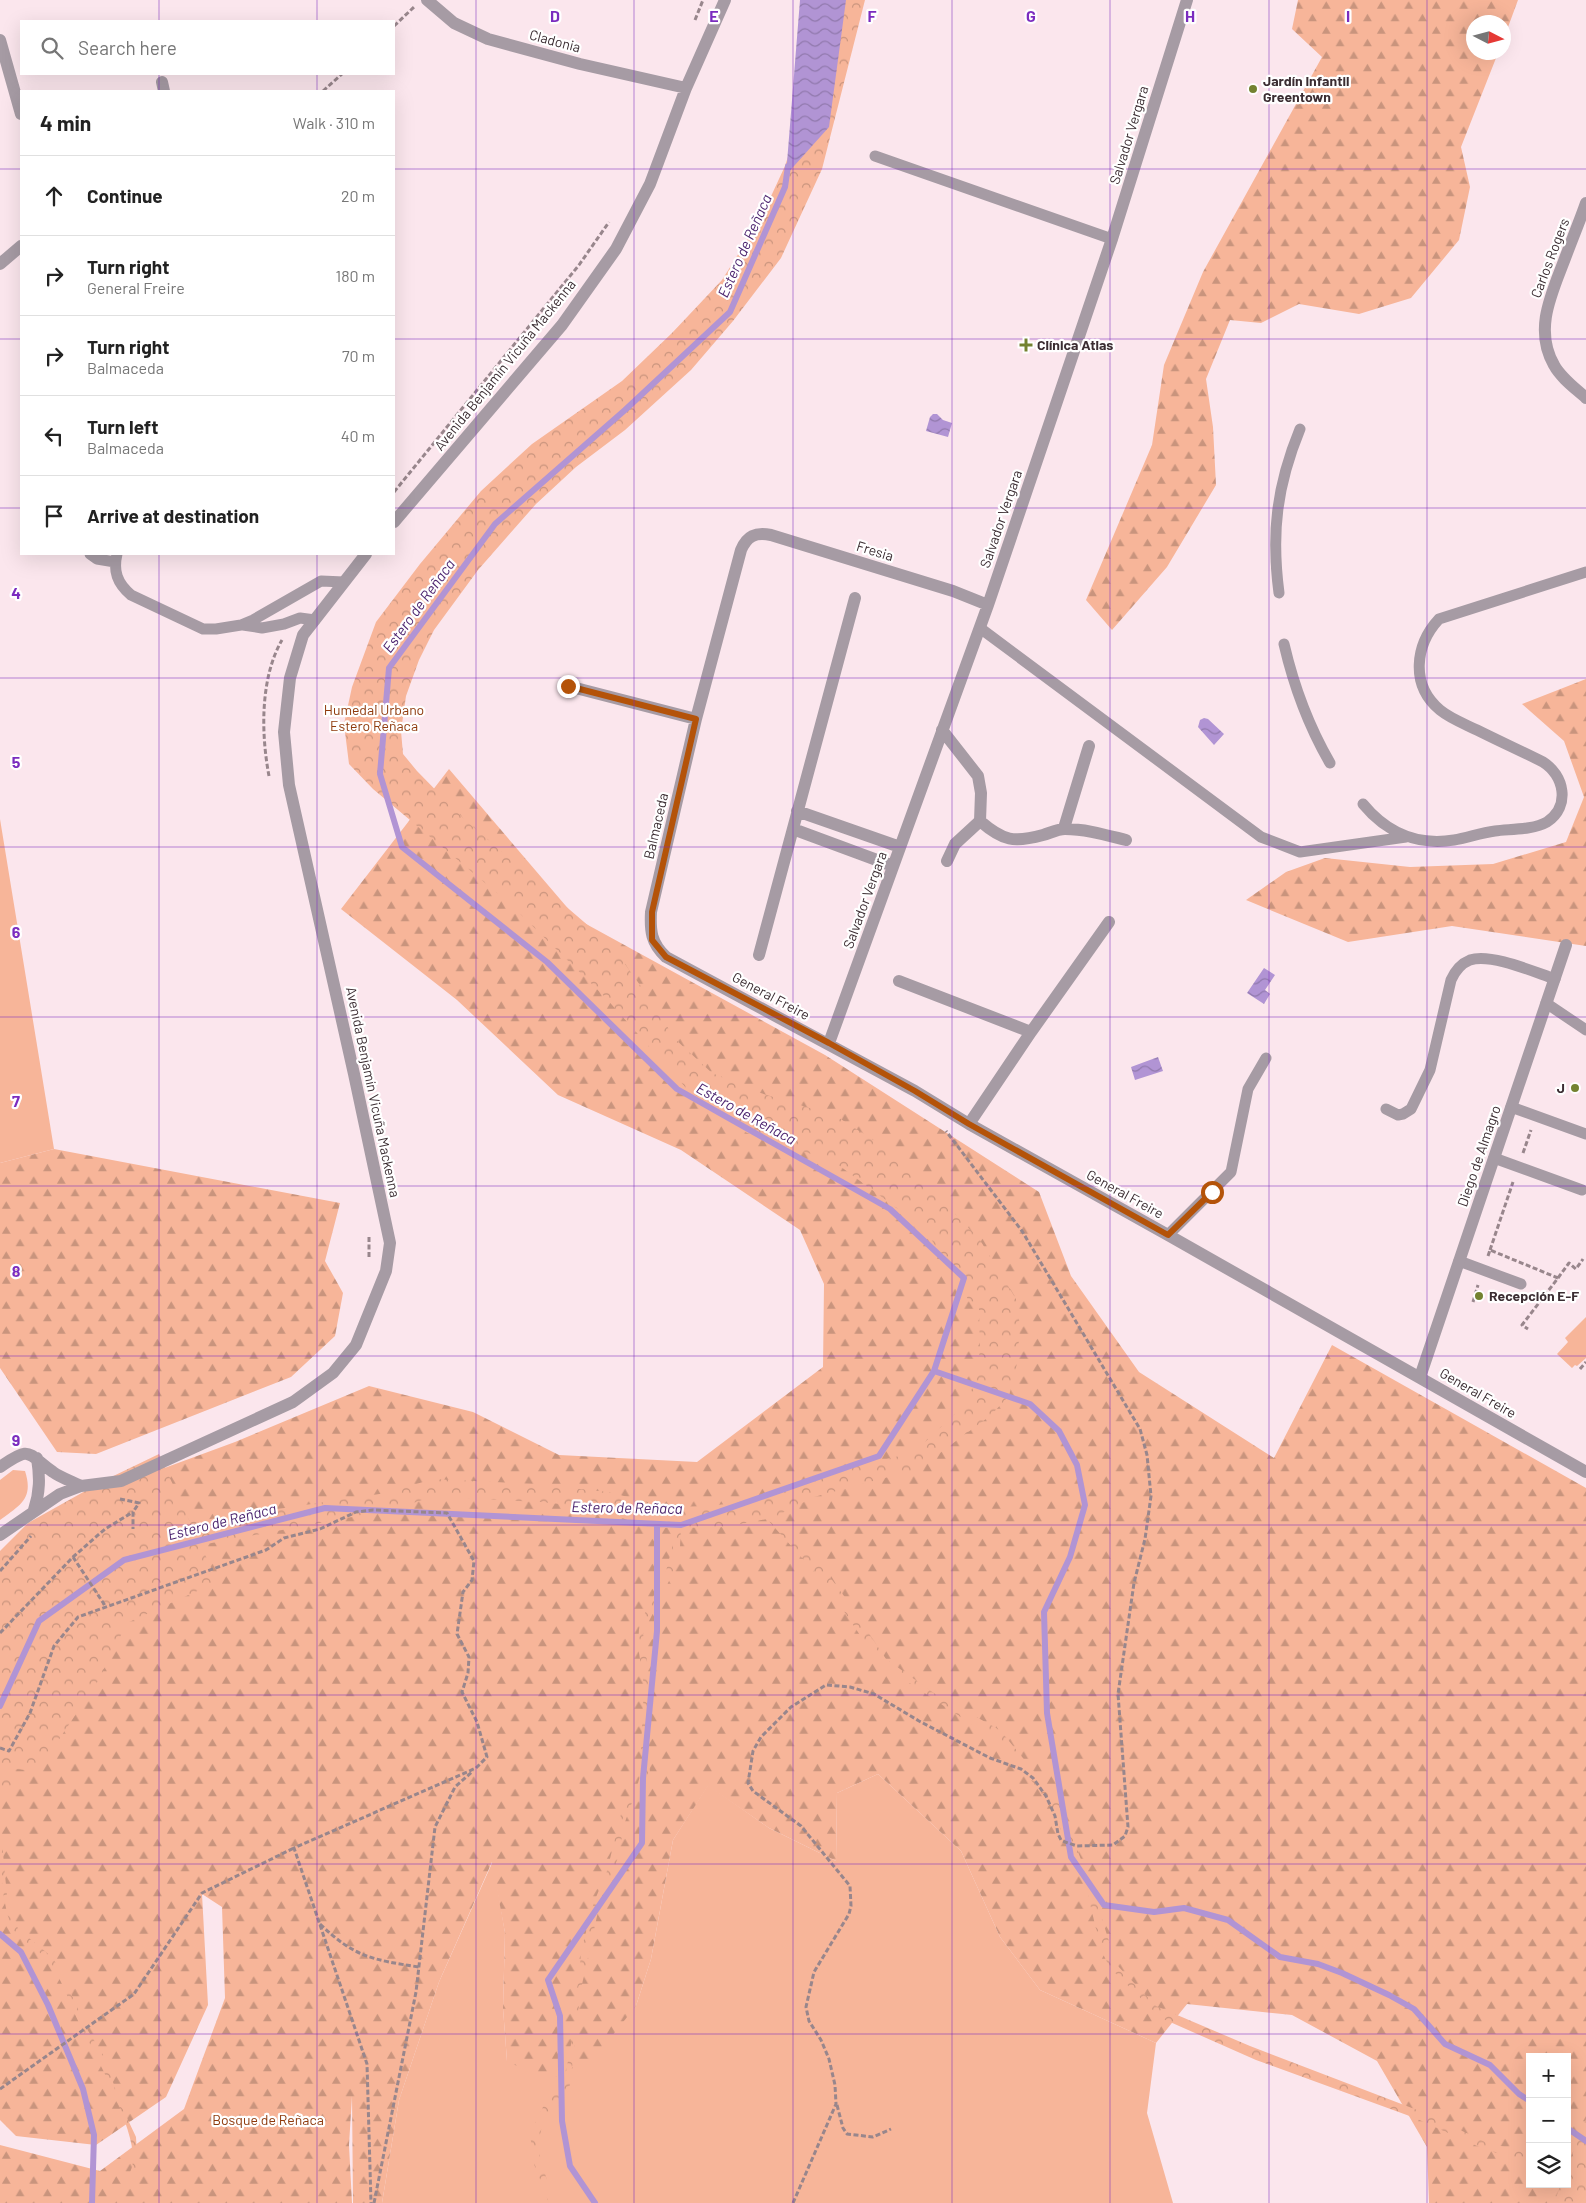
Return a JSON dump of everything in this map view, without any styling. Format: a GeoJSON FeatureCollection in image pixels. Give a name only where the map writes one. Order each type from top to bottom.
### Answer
{"type":"FeatureCollection","features":[{"type":"Feature","properties":{"kind":"street","name":"Cladonia"},"geometry":{"type":"LineString","coordinates":[[427,0],[454,23],[488,39],[580,64],[686,88]]}},
{"type":"Feature","properties":{"kind":"street","name":"Avenida Benjamín Vicuña Mackenna"},"geometry":{"type":"LineString","coordinates":[[395,521],[562,325],[616,249],[650,184],[686,88],[725,0]]}},
{"type":"Feature","properties":{"kind":"street","name":"Salvador Vergara"},"geometry":{"type":"LineString","coordinates":[[829,1043],[988,605],[1112,239],[1187,0]]}},
{"type":"Feature","properties":{"kind":"street"},"geometry":{"type":"LineString","coordinates":[[0,40],[20,110]]}},
{"type":"Feature","properties":{"kind":"street","name":"Carlos Rogers"},"geometry":{"type":"LineString","coordinates":[[1586,203],[1550,298],[1544,325],[1545,338],[1553,364],[1560,375],[1586,398]]}},
{"type":"Feature","properties":{"kind":"street"},"geometry":{"type":"LineString","coordinates":[[0,264],[20,249]]}},
{"type":"Feature","properties":{"kind":"street","name":"Fresia"},"geometry":{"type":"LineString","coordinates":[[752,535],[762,533],[771,535],[953,592],[988,605]]}},
{"type":"Feature","properties":{"kind":"street","name":"Balmaceda"},"geometry":{"type":"LineString","coordinates":[[652,940],[652,912],[696,719],[741,550],[745,540],[752,535]]}},
{"type":"Feature","properties":{"kind":"street","name":"Avenida Benjamín Vicuña Mackenna"},"geometry":{"type":"LineString","coordinates":[[0,1535],[60,1494],[81,1486],[121,1481],[293,1402],[333,1373],[356,1345],[386,1271],[390,1243],[289,785],[285,759],[286,705],[290,678],[303,635],[365,555]]}},
{"type":"Feature","properties":{"kind":"street"},"geometry":{"type":"LineString","coordinates":[[759,955],[855,598]]}},
{"type":"Feature","properties":{"kind":"street"},"geometry":{"type":"LineString","coordinates":[[568,686],[696,719]]}},
{"type":"Feature","properties":{"kind":"street"},"geometry":{"type":"LineString","coordinates":[[942,730],[978,776],[981,793],[980,821],[955,844],[947,861]]}},
{"type":"Feature","properties":{"kind":"street"},"geometry":{"type":"LineString","coordinates":[[1064,828],[1089,746]]}},
{"type":"Feature","properties":{"kind":"street"},"geometry":{"type":"LineString","coordinates":[[797,811],[900,847]]}},
{"type":"Feature","properties":{"kind":"street"},"geometry":{"type":"LineString","coordinates":[[980,821],[1004,838],[1020,840],[1064,828],[1088,831],[1126,840]]}},
{"type":"Feature","properties":{"kind":"street"},"geometry":{"type":"LineString","coordinates":[[792,829],[893,866]]}},
{"type":"Feature","properties":{"kind":"street"},"geometry":{"type":"LineString","coordinates":[[969,1124],[1109,922]]}},
{"type":"Feature","properties":{"kind":"street","name":"General Freire"},"geometry":{"type":"LineString","coordinates":[[652,940],[666,957],[829,1043],[915,1091],[969,1124],[1586,1472]]}},
{"type":"Feature","properties":{"kind":"street","name":"Diego de Almagro"},"geometry":{"type":"LineString","coordinates":[[1420,1377],[1566,944]]}},
{"type":"Feature","properties":{"kind":"street"},"geometry":{"type":"LineString","coordinates":[[899,981],[1031,1032]]}},
{"type":"Feature","properties":{"kind":"street"},"geometry":{"type":"LineString","coordinates":[[0,1467],[17,1455],[26,1454],[37,1458],[56,1474],[81,1486]]}},
{"type":"Feature","properties":{"kind":"street"},"geometry":{"type":"LineString","coordinates":[[34,1510],[39,1494],[40,1477],[37,1458]]}},
{"type":"Feature","properties":{"kind":"lane"},"geometry":{"type":"LineString","coordinates":[[875,156],[1112,239]]}},
{"type":"Feature","properties":{"kind":"lane"},"geometry":{"type":"LineString","coordinates":[[1279,593],[1274,536],[1277,508],[1282,480],[1300,429]]}},
{"type":"Feature","properties":{"kind":"lane"},"geometry":{"type":"LineString","coordinates":[[91,555],[97,559],[116,558],[119,581],[131,595],[203,629],[241,625],[262,628],[295,620],[315,620]]}},
{"type":"Feature","properties":{"kind":"lane"},"geometry":{"type":"LineString","coordinates":[[980,628],[1261,837],[1300,852],[1406,837],[1440,842],[1546,822],[1559,809],[1562,792],[1561,783],[1551,767],[1451,717],[1432,701],[1420,679],[1420,653],[1424,640],[1439,619],[1586,572]]}},
{"type":"Feature","properties":{"kind":"lane"},"geometry":{"type":"LineString","coordinates":[[241,625],[321,581],[344,582]]}},
{"type":"Feature","properties":{"kind":"lane"},"geometry":{"type":"LineString","coordinates":[[1284,644],[1299,698],[1310,725],[1330,763]]}},
{"type":"Feature","properties":{"kind":"lane"},"geometry":{"type":"LineString","coordinates":[[1363,804],[1383,825],[1406,837]]}},
{"type":"Feature","properties":{"kind":"lane"},"geometry":{"type":"LineString","coordinates":[[1386,1109],[1398,1115],[1411,1109],[1430,1070],[1451,980],[1455,971],[1462,964],[1482,959],[1508,964],[1555,978]]}},
{"type":"Feature","properties":{"kind":"lane"},"geometry":{"type":"LineString","coordinates":[[1546,1003],[1586,1030]]}},
{"type":"Feature","properties":{"kind":"lane"},"geometry":{"type":"LineString","coordinates":[[1168,1235],[1231,1172],[1248,1089],[1266,1058]]}},
{"type":"Feature","properties":{"kind":"lane"},"geometry":{"type":"LineString","coordinates":[[1511,1107],[1586,1134]]}},
{"type":"Feature","properties":{"kind":"lane"},"geometry":{"type":"LineString","coordinates":[[1494,1158],[1582,1190]]}},
{"type":"Feature","properties":{"kind":"lane"},"geometry":{"type":"LineString","coordinates":[[1459,1261],[1521,1284]]}},
{"type":"Feature","properties":{"kind":"path"},"geometry":{"type":"LineString","coordinates":[[692,27],[703,0]]}},
{"type":"Feature","properties":{"kind":"path"},"geometry":{"type":"LineString","coordinates":[[395,25],[415,6]]}},
{"type":"Feature","properties":{"kind":"path"},"geometry":{"type":"LineString","coordinates":[[323,90],[341,75]]}},
{"type":"Feature","properties":{"kind":"path"},"geometry":{"type":"LineString","coordinates":[[395,491],[579,265],[610,221]]}},
{"type":"Feature","properties":{"kind":"path"},"geometry":{"type":"LineString","coordinates":[[271,783],[267,765],[265,698],[279,645],[295,620]]}},
{"type":"Feature","properties":{"kind":"path"},"geometry":{"type":"LineString","coordinates":[[891,2129],[873,2136],[847,2134],[843,2128],[836,2104],[835,2085],[829,2059],[821,2040],[809,2021],[806,2007],[814,1972],[849,1914],[851,1906],[850,1886],[800,1826],[753,1791],[748,1783],[753,1751],[760,1737],[791,1706],[826,1685],[850,1687],[874,1694],[919,1721],[990,1758],[1021,1769],[1033,1778],[1046,1796],[1051,1805],[1061,1840],[1077,1846],[1114,1845],[1125,1836],[1128,1827],[1118,1694],[1132,1592],[1145,1539],[1151,1496],[1147,1455],[1140,1429],[1022,1231],[945,1130]]}},
{"type":"Feature","properties":{"kind":"path"},"geometry":{"type":"LineString","coordinates":[[369,1226],[369,1260]]}},
{"type":"Feature","properties":{"kind":"path"},"geometry":{"type":"LineString","coordinates":[[1558,1278],[1569,1264],[1576,1269],[1583,1259]]}},
{"type":"Feature","properties":{"kind":"path"},"geometry":{"type":"LineString","coordinates":[[1580,1369],[1586,1362]]}},
{"type":"Feature","properties":{"kind":"path"},"geometry":{"type":"LineString","coordinates":[[0,1633],[74,1557],[104,1529],[133,1512],[139,1503],[118,1498]]}},
{"type":"Feature","properties":{"kind":"path"},"geometry":{"type":"LineString","coordinates":[[0,1748],[9,1751],[30,1713],[54,1646],[78,1617],[266,1550],[284,1538],[320,1529],[356,1512],[373,1510],[447,1513],[474,1561],[472,1580],[462,1592],[457,1634],[469,1657],[468,1673],[462,1692],[477,1722],[487,1757],[455,1787],[435,1827],[416,1992],[373,2203]]}},
{"type":"Feature","properties":{"kind":"path"},"geometry":{"type":"LineString","coordinates":[[133,1512],[133,1529]]}},
{"type":"Feature","properties":{"kind":"path"},"geometry":{"type":"LineString","coordinates":[[74,1557],[106,1607]]}},
{"type":"Feature","properties":{"kind":"path"},"geometry":{"type":"LineString","coordinates":[[0,2089],[134,1994],[202,1894],[294,1848],[476,1768]]}},
{"type":"Feature","properties":{"kind":"path"},"geometry":{"type":"LineString","coordinates":[[294,1848],[367,2064],[373,2203]]}},
{"type":"Feature","properties":{"kind":"path"},"geometry":{"type":"LineString","coordinates":[[320,1923],[343,1944],[359,1953],[376,1960],[419,1967]]}},
{"type":"Feature","properties":{"kind":"path"},"geometry":{"type":"LineString","coordinates":[[793,2203],[836,2104]]}},
{"type":"Feature","properties":{"kind":"green space","name":"Humedal Urbano Estero Reñaca"},"geometry":{"type":"Polygon","coordinates":[[[821,0],[865,0],[822,169],[781,258],[733,321],[691,370],[625,430],[576,467],[536,504],[478,570],[434,630],[419,660],[406,696],[401,731],[403,754],[465,820],[612,946],[650,999],[675,1039],[712,1073],[754,1091],[836,1116],[903,1159],[980,1240],[1016,1299],[1020,1326],[1017,1364],[1009,1396],[990,1416],[918,1469],[814,1497],[778,1515],[813,1554],[886,1659],[938,1696],[1000,1730],[1058,1801],[1093,1890],[1116,1964],[1156,2006],[1250,2046],[1425,2113],[1485,2142],[1526,2154],[1526,2167],[1508,2157],[1477,2146],[1415,2118],[1256,2060],[1161,2018],[1110,1968],[1101,1950],[1088,1895],[1050,1804],[995,1740],[878,1662],[827,1586],[767,1519],[725,1527],[681,1528],[680,1547],[671,1577],[643,1633],[648,1668],[647,1744],[650,1772],[635,1794],[625,1822],[613,1880],[599,1907],[581,1989],[570,2085],[543,2123],[537,2146],[546,2177],[557,2203],[549,2203],[534,2164],[530,2134],[543,2107],[564,2083],[575,2022],[582,1947],[594,1902],[607,1871],[621,1814],[638,1783],[643,1766],[641,1748],[644,1686],[638,1646],[639,1629],[647,1608],[665,1575],[672,1548],[673,1527],[658,1529],[632,1522],[598,1508],[541,1502],[431,1497],[395,1509],[201,1545],[217,1582],[127,1623],[98,1681],[38,1771],[14,1769],[10,1786],[0,1801],[0,1551],[28,1523],[103,1481],[159,1454],[190,1522],[386,1493],[433,1479],[534,1484],[608,1492],[668,1507],[710,1506],[761,1499],[801,1483],[852,1467],[908,1454],[925,1442],[959,1410],[973,1387],[980,1351],[979,1308],[971,1304],[925,1229],[833,1161],[747,1133],[686,1088],[604,996],[509,903],[373,789],[349,764],[344,724],[352,687],[376,622],[420,564],[481,491],[532,444],[622,381],[672,333],[722,280],[761,218],[785,166],[804,107],[821,0]]]}},
{"type":"Feature","properties":{"kind":"green space"},"geometry":{"type":"Polygon","coordinates":[[[1298,0],[1518,0],[1511,19],[1511,15],[1466,15],[1466,60],[1495,60],[1461,147],[1470,187],[1459,240],[1411,298],[1359,314],[1299,304],[1261,323],[1230,320],[1206,379],[1213,427],[1216,485],[1167,567],[1112,630],[1086,600],[1152,445],[1164,365],[1203,272],[1322,57],[1292,29],[1298,0]]]}},
{"type":"Feature","properties":{"kind":"green space"},"geometry":{"type":"Polygon","coordinates":[[[1586,679],[1586,946],[1452,926],[1348,942],[1246,900],[1286,872],[1325,858],[1410,867],[1493,864],[1566,842],[1584,797],[1564,741],[1522,704],[1586,679]]]}},
{"type":"Feature","properties":{"kind":"green space","name":"Bosque de Reñaca"},"geometry":{"type":"Polygon","coordinates":[[[449,769],[577,919],[825,1055],[1039,1192],[1071,1276],[1139,1372],[1274,1458],[1332,1345],[1586,1488],[1586,2203],[1429,2203],[1427,2147],[1377,2061],[1292,2015],[1187,2004],[1156,2043],[1040,1990],[1000,1937],[961,1851],[878,1774],[837,1793],[836,1861],[769,1828],[708,1786],[673,1840],[651,1959],[636,2006],[595,2057],[547,2081],[507,2061],[503,2008],[505,1933],[492,1862],[439,1982],[399,2100],[382,2203],[353,2203],[352,2096],[349,2145],[352,2203],[0,2203],[0,2145],[100,2171],[184,2109],[225,1998],[222,1907],[202,1894],[208,2005],[166,2097],[96,2145],[16,2136],[0,2120],[0,1635],[83,1498],[235,1442],[369,1386],[473,1412],[559,1455],[697,1462],[823,1367],[824,1284],[800,1230],[681,1150],[558,1095],[457,1000],[341,909],[449,769]]]}},
{"type":"Feature","properties":{"kind":"green space"},"geometry":{"type":"Polygon","coordinates":[[[0,819],[54,1149],[0,1163],[0,819]]]}},
{"type":"Feature","properties":{"kind":"green space"},"geometry":{"type":"Polygon","coordinates":[[[54,1149],[340,1203],[325,1261],[343,1293],[335,1336],[291,1377],[96,1454],[57,1452],[0,1368],[0,1163],[54,1149]]]}},
{"type":"Feature","properties":{"kind":"green space"},"geometry":{"type":"Polygon","coordinates":[[[1586,1317],[1586,1358],[1572,1368],[1557,1354],[1568,1342],[1565,1338],[1586,1317]]]}},
{"type":"Feature","properties":{"kind":"green space"},"geometry":{"type":"Polygon","coordinates":[[[13,1470],[25,1471],[28,1488],[26,1495],[19,1505],[0,1520],[0,1480],[13,1470]]]}},
{"type":"Feature","properties":{"kind":"green space"},"geometry":{"type":"Polygon","coordinates":[[[878,1774],[961,1851],[1000,1937],[1040,1990],[1156,2043],[1147,2113],[1173,2203],[382,2203],[399,2100],[439,1982],[493,1861],[505,1933],[503,2008],[507,2061],[636,2006],[651,1959],[673,1840],[708,1785],[769,1828],[836,1861],[837,1793],[878,1774]]]}},
{"type":"Feature","properties":{"kind":"green space"},"geometry":{"type":"Polygon","coordinates":[[[0,1821],[7,1896],[18,1929],[52,1957],[61,1971],[87,2029],[105,2058],[120,2103],[136,2137],[135,2175],[110,2203],[104,2203],[124,2182],[132,2167],[133,2154],[130,2136],[115,2095],[57,1974],[47,1959],[18,1936],[11,1926],[3,1888],[0,1821]]]}},
{"type":"Feature","properties":{"kind":"green space"},"geometry":{"type":"Polygon","coordinates":[[[1586,2119],[1586,2203],[1554,2203],[1560,2188],[1571,2188],[1571,2158],[1586,2119]]]}},
{"type":"Feature","properties":{"kind":"water"},"geometry":{"type":"Polygon","coordinates":[[[800,0],[846,0],[829,127],[786,175],[800,0]]]}},
{"type":"Feature","properties":{"kind":"water"},"geometry":{"type":"Polygon","coordinates":[[[933,414],[937,414],[943,420],[952,423],[948,437],[926,431],[930,417],[933,414]]]}},
{"type":"Feature","properties":{"kind":"water"},"geometry":{"type":"Polygon","coordinates":[[[1208,719],[1224,734],[1214,745],[1198,727],[1200,720],[1208,719]]]}},
{"type":"Feature","properties":{"kind":"water"},"geometry":{"type":"Polygon","coordinates":[[[1264,968],[1275,975],[1265,990],[1270,994],[1264,1004],[1247,993],[1264,968]]]}},
{"type":"Feature","properties":{"kind":"water"},"geometry":{"type":"Polygon","coordinates":[[[1158,1057],[1163,1071],[1135,1080],[1131,1067],[1158,1057]]]}},
{"type":"Feature","properties":{"kind":"waterway","name":"Estero de Reñaca"},"geometry":{"type":"LineString","coordinates":[[0,1706],[39,1621],[124,1560],[325,1508],[681,1525],[879,1456],[934,1371],[964,1278],[890,1209],[677,1089],[547,962],[402,847],[380,774],[389,668],[495,524],[625,410],[730,312],[785,187],[788,166]]}},
{"type":"Feature","properties":{"kind":"waterway"},"geometry":{"type":"LineString","coordinates":[[934,1371],[1030,1404],[1059,1431],[1077,1465],[1085,1505],[1070,1557],[1044,1612],[1047,1713],[1071,1857],[1104,1905],[1154,1912],[1184,1908],[1228,1920],[1280,1957],[1318,1964],[1342,1973],[1414,2009],[1445,2044],[1490,2065],[1519,2094],[1526,2098]]}},
{"type":"Feature","properties":{"kind":"waterway"},"geometry":{"type":"LineString","coordinates":[[595,2203],[570,2166],[562,2121],[560,2016],[548,1980],[642,1843],[643,1778],[657,1631],[657,1524]]}},
{"type":"Feature","properties":{"kind":"waterway"},"geometry":{"type":"LineString","coordinates":[[0,1934],[21,1952],[48,2005],[83,2089],[94,2135],[92,2203]]}},
{"type":"Feature","properties":{"kind":"waterway"},"geometry":{"type":"LineString","coordinates":[[1571,2131],[1586,2141]]}},
{"type":"Feature","properties":{"kind":"place","name":"Jardín Infantil Greentown"},"geometry":{"type":"Point","coordinates":[1253,89]}},
{"type":"Feature","properties":{"kind":"place","name":"Clínica Atlas"},"geometry":{"type":"Point","coordinates":[1026,345]}},
{"type":"Feature","properties":{"kind":"place","name":"J"},"geometry":{"type":"Point","coordinates":[1575,1088]}},
{"type":"Feature","properties":{"kind":"place","name":"Recepción E-F"},"geometry":{"type":"Point","coordinates":[1479,1296]}},
{"type":"Feature","properties":{"kind":"route"},"geometry":{"type":"LineString","coordinates":[[568,686],[696,719],[652,912],[652,940],[658,950],[666,957],[829,1043],[1168,1235],[1212,1192]]}}]}
